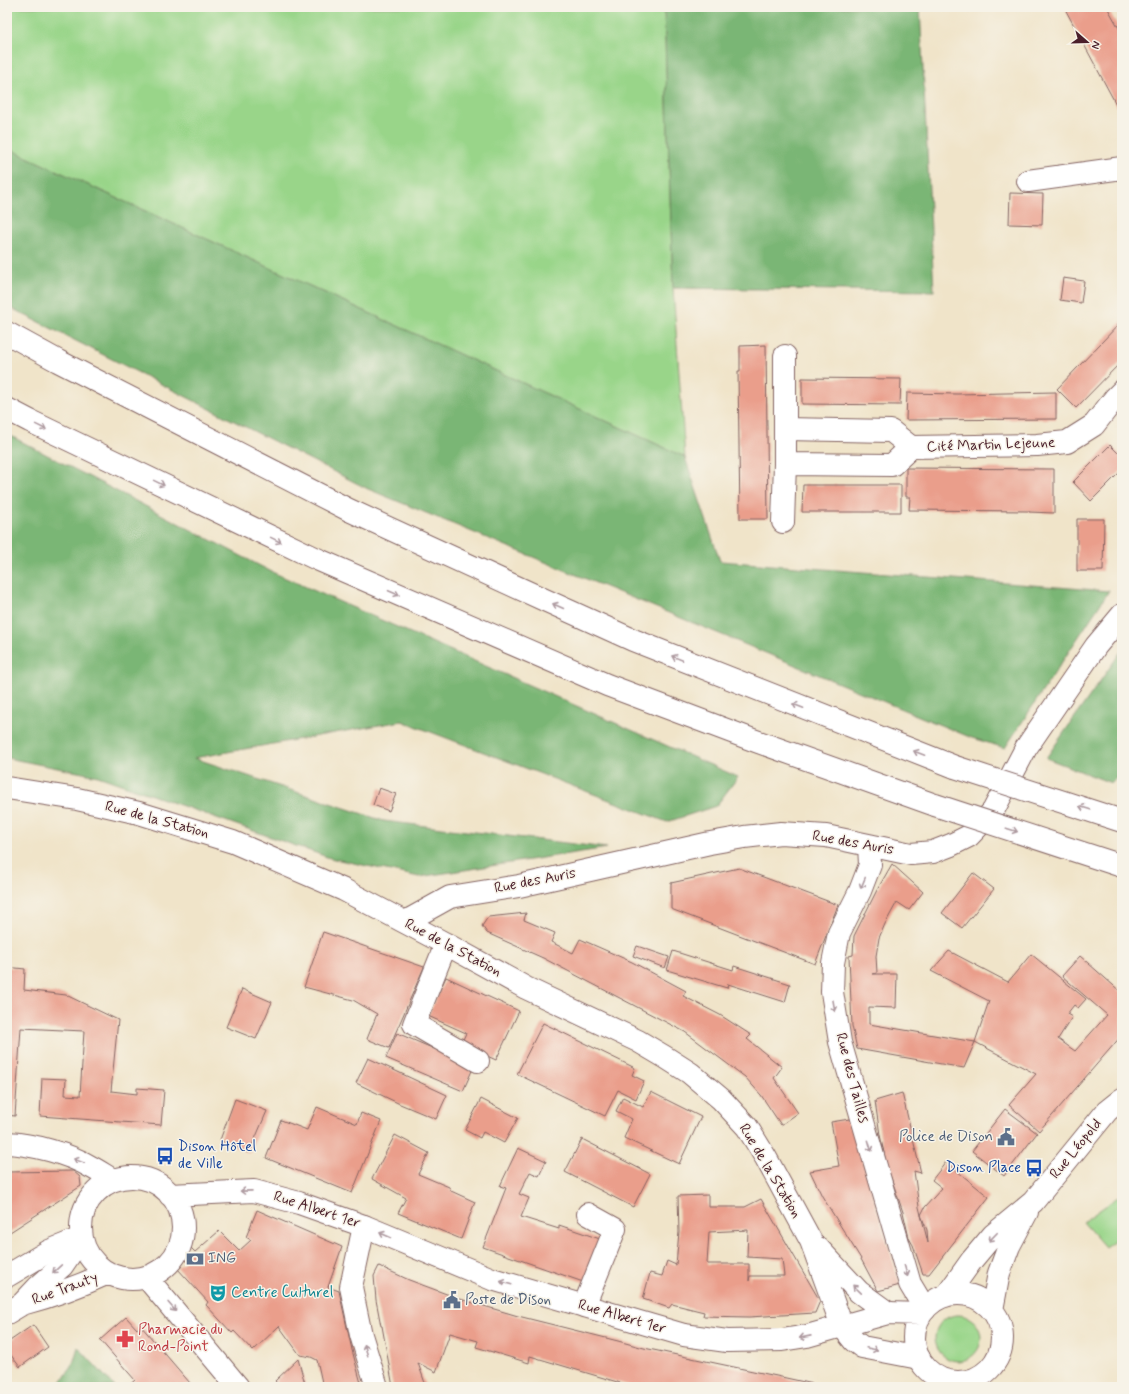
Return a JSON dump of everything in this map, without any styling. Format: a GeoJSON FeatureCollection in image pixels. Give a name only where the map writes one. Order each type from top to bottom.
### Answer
{"type":"FeatureCollection","features":[{"type":"Feature","properties":{"kind":"main road"},"geometry":{"type":"LineString","coordinates":[[1028,181],[1122,168]]}},
{"type":"Feature","properties":{"kind":"main road"},"geometry":{"type":"LineString","coordinates":[[7,333],[58,361],[349,510],[633,640],[956,767],[1122,821]]}},
{"type":"Feature","properties":{"kind":"main road"},"geometry":{"type":"LineString","coordinates":[[783,522],[785,464],[785,356]]}},
{"type":"Feature","properties":{"kind":"main road","name":"Cité Martin Lejeune"},"geometry":{"type":"LineString","coordinates":[[785,429],[891,431],[911,447],[1037,445],[1067,442],[1094,425],[1122,391]]}},
{"type":"Feature","properties":{"kind":"main road"},"geometry":{"type":"LineString","coordinates":[[7,408],[30,421],[319,560],[607,685],[753,740],[935,805],[1122,866]]}},
{"type":"Feature","properties":{"kind":"main road","name":"Cité Martin Lejeune"},"geometry":{"type":"LineString","coordinates":[[785,464],[892,465],[911,447]]}},
{"type":"Feature","properties":{"kind":"main road","name":"Rue des Auris"},"geometry":{"type":"LineString","coordinates":[[405,922],[450,897],[519,886],[710,843],[744,837],[781,833],[826,836],[911,854],[933,852],[969,836],[993,811],[1026,748],[1096,646],[1122,615]]}},
{"type":"Feature","properties":{"kind":"main road","name":"Rue de la Station"},"geometry":{"type":"LineString","coordinates":[[7,788],[77,799],[139,813],[233,842],[344,890],[526,988],[638,1041],[690,1073],[721,1099],[747,1127],[766,1158],[812,1241],[842,1326],[854,1341],[862,1347],[919,1358]]}},
{"type":"Feature","properties":{"kind":"main road","name":"Rue des Tailles"},"geometry":{"type":"LineString","coordinates":[[869,845],[870,865],[860,891],[839,933],[833,963],[832,992],[840,1042],[910,1284],[923,1312]]}},
{"type":"Feature","properties":{"kind":"main road"},"geometry":{"type":"LineString","coordinates":[[446,944],[414,1024],[478,1062]]}},
{"type":"Feature","properties":{"kind":"main road","name":"Rue Léopold"},"geometry":{"type":"LineString","coordinates":[[992,1310],[999,1273],[1009,1246],[1033,1202],[1106,1111],[1122,1099]]}},
{"type":"Feature","properties":{"kind":"main road"},"geometry":{"type":"LineString","coordinates":[[7,1143],[21,1143],[56,1152],[90,1166],[113,1180]]}},
{"type":"Feature","properties":{"kind":"main road","name":"Rue Trauty"},"geometry":{"type":"LineString","coordinates":[[128,1177],[144,1178],[158,1184],[170,1195],[179,1209],[183,1226],[181,1242],[174,1258],[162,1270],[147,1278],[133,1280],[119,1279],[111,1276],[86,1252],[81,1238],[80,1224],[83,1210],[90,1198],[100,1187],[113,1180],[128,1177]]}},
{"type":"Feature","properties":{"kind":"main road","name":"Rue Albert 1er"},"geometry":{"type":"LineString","coordinates":[[170,1195],[254,1190],[299,1202],[364,1226],[492,1279],[684,1335],[727,1341],[782,1340],[807,1336],[888,1313],[923,1312]]}},
{"type":"Feature","properties":{"kind":"main road","name":"Rue Léopold"},"geometry":{"type":"LineString","coordinates":[[947,1295],[972,1260],[994,1235],[1033,1202]]}},
{"type":"Feature","properties":{"kind":"main road"},"geometry":{"type":"LineString","coordinates":[[584,1306],[615,1229],[588,1214]]}},
{"type":"Feature","properties":{"kind":"main road"},"geometry":{"type":"LineString","coordinates":[[364,1226],[352,1287],[362,1335],[377,1387]]}},
{"type":"Feature","properties":{"kind":"main road"},"geometry":{"type":"LineString","coordinates":[[7,1276],[49,1251],[81,1238]]}},
{"type":"Feature","properties":{"kind":"main road","name":"Rue Trauty"},"geometry":{"type":"LineString","coordinates":[[14,1308],[62,1266],[81,1238]]}},
{"type":"Feature","properties":{"kind":"main road","name":"Rue de la Station"},"geometry":{"type":"LineString","coordinates":[[812,1241],[859,1292],[888,1313]]}},
{"type":"Feature","properties":{"kind":"main road","name":"Rue Trauty"},"geometry":{"type":"LineString","coordinates":[[14,1308],[79,1286],[108,1273]]}},
{"type":"Feature","properties":{"kind":"main road"},"geometry":{"type":"LineString","coordinates":[[147,1278],[238,1387]]}},
{"type":"Feature","properties":{"kind":"main road"},"geometry":{"type":"LineString","coordinates":[[963,1294],[979,1299],[992,1310],[999,1322],[1002,1336],[1000,1349],[994,1362],[985,1372],[970,1383],[948,1380],[936,1376],[926,1368],[919,1358],[915,1344],[915,1329],[923,1312],[935,1300],[947,1295],[963,1294]]}},
{"type":"Feature","properties":{"kind":"green space"},"geometry":{"type":"Polygon","coordinates":[[[7,7],[664,7],[673,288],[685,457],[7,148],[7,7]]]}},
{"type":"Feature","properties":{"kind":"green space"},"geometry":{"type":"Polygon","coordinates":[[[664,7],[920,7],[934,291],[673,288],[664,7]]]}},
{"type":"Feature","properties":{"kind":"green space"},"geometry":{"type":"Polygon","coordinates":[[[7,148],[685,457],[720,561],[1109,591],[1005,748],[972,738],[368,489],[7,306],[7,148]]]}},
{"type":"Feature","properties":{"kind":"green space"},"geometry":{"type":"Polygon","coordinates":[[[7,434],[272,572],[738,777],[716,806],[667,822],[402,721],[194,758],[384,821],[607,848],[419,877],[330,858],[98,776],[7,758],[7,434]]]}},
{"type":"Feature","properties":{"kind":"green space"},"geometry":{"type":"Polygon","coordinates":[[[1122,650],[1122,773],[1111,783],[1046,758],[1122,650]]]}},
{"type":"Feature","properties":{"kind":"green space"},"geometry":{"type":"Polygon","coordinates":[[[1122,1194],[1122,1235],[1105,1247],[1083,1222],[1122,1194]]]}},
{"type":"Feature","properties":{"kind":"green space"},"geometry":{"type":"Polygon","coordinates":[[[963,1315],[975,1321],[980,1329],[980,1347],[975,1355],[967,1360],[953,1361],[941,1355],[936,1347],[935,1333],[941,1321],[949,1316],[963,1315]]]}},
{"type":"Feature","properties":{"kind":"green space"},"geometry":{"type":"Polygon","coordinates":[[[78,1347],[115,1387],[57,1387],[72,1367],[78,1347]]]}},
{"type":"Feature","properties":{"kind":"building"},"geometry":{"type":"Polygon","coordinates":[[[1064,7],[1107,7],[1120,30],[1122,34],[1122,121],[1118,108],[1064,7]]]}},
{"type":"Feature","properties":{"kind":"building"},"geometry":{"type":"Polygon","coordinates":[[[1010,193],[1043,194],[1042,225],[1009,224],[1010,193]]]}},
{"type":"Feature","properties":{"kind":"building"},"geometry":{"type":"Polygon","coordinates":[[[1063,278],[1084,281],[1081,303],[1060,300],[1063,278]]]}},
{"type":"Feature","properties":{"kind":"building"},"geometry":{"type":"Polygon","coordinates":[[[1122,321],[1122,361],[1076,408],[1057,389],[1122,321]]]}},
{"type":"Feature","properties":{"kind":"building"},"geometry":{"type":"Polygon","coordinates":[[[766,345],[768,519],[740,519],[738,371],[740,371],[740,346],[766,345]]]}},
{"type":"Feature","properties":{"kind":"building"},"geometry":{"type":"Polygon","coordinates":[[[802,378],[901,379],[900,405],[802,404],[802,378]]]}},
{"type":"Feature","properties":{"kind":"building"},"geometry":{"type":"Polygon","coordinates":[[[1056,392],[1056,419],[906,420],[907,393],[957,394],[1056,392]]]}},
{"type":"Feature","properties":{"kind":"building"},"geometry":{"type":"Polygon","coordinates":[[[1110,445],[1122,457],[1122,470],[1091,501],[1073,482],[1110,445]]]}},
{"type":"Feature","properties":{"kind":"building"},"geometry":{"type":"Polygon","coordinates":[[[906,468],[1054,469],[1054,513],[1029,511],[909,510],[910,497],[906,497],[906,468]]]}},
{"type":"Feature","properties":{"kind":"building"},"geometry":{"type":"Polygon","coordinates":[[[803,485],[901,485],[901,512],[802,512],[803,485]]]}},
{"type":"Feature","properties":{"kind":"building"},"geometry":{"type":"Polygon","coordinates":[[[1077,519],[1104,519],[1103,571],[1077,571],[1077,519]]]}},
{"type":"Feature","properties":{"kind":"building"},"geometry":{"type":"Polygon","coordinates":[[[379,788],[396,794],[389,811],[373,805],[379,788]]]}},
{"type":"Feature","properties":{"kind":"building"},"geometry":{"type":"Polygon","coordinates":[[[892,864],[923,892],[909,910],[897,902],[879,938],[876,956],[877,973],[872,974],[897,974],[896,1008],[869,1007],[869,1024],[975,1042],[964,1068],[857,1049],[852,1026],[849,956],[853,955],[854,936],[892,864]]]}},
{"type":"Feature","properties":{"kind":"building"},"geometry":{"type":"Polygon","coordinates":[[[739,868],[838,905],[815,964],[671,909],[671,883],[739,868]]]}},
{"type":"Feature","properties":{"kind":"building"},"geometry":{"type":"Polygon","coordinates":[[[973,873],[994,889],[962,928],[942,913],[973,873]]]}},
{"type":"Feature","properties":{"kind":"building"},"geometry":{"type":"Polygon","coordinates":[[[526,913],[524,920],[555,933],[551,942],[573,953],[580,939],[632,962],[686,991],[683,996],[720,1015],[751,1035],[747,1039],[782,1067],[774,1078],[798,1113],[781,1125],[761,1095],[745,1077],[685,1032],[543,958],[487,933],[482,926],[488,917],[526,913]]]}},
{"type":"Feature","properties":{"kind":"building"},"geometry":{"type":"Polygon","coordinates":[[[323,932],[424,967],[389,1048],[367,1039],[377,1014],[353,1000],[304,987],[323,932]]]}},
{"type":"Feature","properties":{"kind":"building"},"geometry":{"type":"Polygon","coordinates":[[[637,946],[669,957],[665,968],[633,956],[637,946]]]}},
{"type":"Feature","properties":{"kind":"building"},"geometry":{"type":"Polygon","coordinates":[[[673,951],[733,970],[734,966],[790,984],[785,1002],[728,984],[727,988],[667,970],[673,951]]]}},
{"type":"Feature","properties":{"kind":"building"},"geometry":{"type":"Polygon","coordinates":[[[949,951],[1008,982],[1031,954],[1086,999],[1078,1008],[1074,1005],[1067,1014],[1072,1017],[1058,1039],[1075,1051],[1107,1015],[1062,976],[1080,956],[1122,993],[1122,1035],[1039,1131],[1009,1105],[1036,1074],[975,1042],[989,1001],[931,971],[949,951]]]}},
{"type":"Feature","properties":{"kind":"building"},"geometry":{"type":"Polygon","coordinates":[[[7,967],[25,969],[24,990],[66,995],[118,1020],[111,1091],[137,1094],[137,1088],[164,1090],[161,1125],[40,1116],[42,1078],[66,1079],[65,1095],[80,1096],[84,1031],[21,1028],[15,1116],[7,1115],[7,967]]]}},
{"type":"Feature","properties":{"kind":"building"},"geometry":{"type":"Polygon","coordinates":[[[446,977],[519,1011],[496,1060],[461,1044],[466,1033],[428,1016],[446,977]]]}},
{"type":"Feature","properties":{"kind":"building"},"geometry":{"type":"Polygon","coordinates":[[[242,989],[272,1002],[256,1039],[226,1027],[242,989]]]}},
{"type":"Feature","properties":{"kind":"building"},"geometry":{"type":"Polygon","coordinates":[[[543,1023],[635,1068],[632,1075],[644,1081],[636,1099],[618,1090],[605,1116],[517,1074],[543,1023]]]}},
{"type":"Feature","properties":{"kind":"building"},"geometry":{"type":"Polygon","coordinates":[[[397,1033],[474,1066],[463,1091],[386,1058],[397,1033]]]}},
{"type":"Feature","properties":{"kind":"building"},"geometry":{"type":"Polygon","coordinates":[[[368,1058],[447,1095],[436,1119],[356,1083],[368,1058]]]}},
{"type":"Feature","properties":{"kind":"building"},"geometry":{"type":"Polygon","coordinates":[[[651,1092],[701,1117],[679,1164],[624,1138],[632,1119],[616,1111],[623,1097],[643,1107],[651,1092]]]}},
{"type":"Feature","properties":{"kind":"building"},"geometry":{"type":"Polygon","coordinates":[[[902,1093],[921,1173],[914,1171],[921,1215],[925,1207],[942,1188],[932,1180],[946,1162],[989,1197],[929,1274],[923,1274],[909,1238],[903,1212],[887,1166],[880,1135],[875,1101],[902,1093]],[[921,1215],[928,1243],[927,1230],[921,1215]]]}},
{"type":"Feature","properties":{"kind":"building"},"geometry":{"type":"Polygon","coordinates":[[[235,1099],[267,1111],[249,1153],[220,1140],[235,1099]]]}},
{"type":"Feature","properties":{"kind":"building"},"geometry":{"type":"Polygon","coordinates":[[[481,1099],[518,1118],[504,1143],[483,1132],[480,1138],[465,1130],[481,1099]]]}},
{"type":"Feature","properties":{"kind":"building"},"geometry":{"type":"Polygon","coordinates":[[[317,1107],[357,1124],[361,1113],[381,1121],[352,1193],[266,1158],[281,1120],[307,1130],[317,1107]]]}},
{"type":"Feature","properties":{"kind":"building"},"geometry":{"type":"Polygon","coordinates":[[[1005,1109],[1037,1133],[1004,1176],[972,1151],[1005,1109]]]}},
{"type":"Feature","properties":{"kind":"building"},"geometry":{"type":"Polygon","coordinates":[[[856,1118],[863,1162],[900,1285],[878,1291],[861,1259],[822,1196],[810,1171],[839,1166],[831,1122],[856,1118]]]}},
{"type":"Feature","properties":{"kind":"building"},"geometry":{"type":"Polygon","coordinates":[[[395,1135],[429,1153],[418,1174],[449,1187],[451,1191],[475,1202],[461,1239],[398,1213],[406,1198],[372,1179],[395,1135]]]}},
{"type":"Feature","properties":{"kind":"building"},"geometry":{"type":"Polygon","coordinates":[[[582,1139],[650,1174],[633,1207],[565,1172],[582,1139]]]}},
{"type":"Feature","properties":{"kind":"building"},"geometry":{"type":"Polygon","coordinates":[[[518,1148],[546,1161],[539,1176],[530,1172],[519,1194],[529,1198],[521,1217],[559,1229],[559,1225],[600,1239],[586,1283],[483,1247],[506,1188],[500,1186],[518,1148]]]}},
{"type":"Feature","properties":{"kind":"building"},"geometry":{"type":"Polygon","coordinates":[[[73,1171],[80,1177],[81,1186],[7,1234],[7,1172],[73,1171]]]}},
{"type":"Feature","properties":{"kind":"building"},"geometry":{"type":"Polygon","coordinates":[[[708,1195],[708,1207],[745,1207],[761,1199],[820,1301],[815,1313],[749,1317],[703,1316],[704,1312],[672,1304],[669,1308],[643,1299],[650,1273],[662,1276],[667,1261],[676,1265],[679,1232],[678,1196],[708,1195]],[[748,1230],[709,1232],[707,1264],[749,1264],[749,1281],[750,1276],[784,1276],[782,1259],[747,1257],[748,1230]]]}},
{"type":"Feature","properties":{"kind":"building"},"geometry":{"type":"Polygon","coordinates":[[[257,1210],[342,1247],[328,1287],[339,1291],[362,1387],[323,1387],[317,1360],[300,1355],[279,1326],[253,1351],[234,1331],[232,1333],[206,1305],[208,1302],[177,1268],[185,1261],[181,1256],[191,1248],[195,1252],[219,1231],[239,1251],[251,1240],[246,1237],[257,1210]]]}},
{"type":"Feature","properties":{"kind":"building"},"geometry":{"type":"Polygon","coordinates":[[[379,1266],[409,1280],[460,1299],[518,1316],[644,1348],[818,1385],[835,1387],[634,1387],[530,1356],[529,1363],[476,1347],[478,1341],[450,1333],[436,1372],[418,1363],[426,1386],[393,1387],[376,1300],[374,1276],[379,1266]]]}},
{"type":"Feature","properties":{"kind":"building"},"geometry":{"type":"Polygon","coordinates":[[[126,1317],[137,1329],[141,1326],[190,1383],[185,1387],[127,1387],[135,1380],[100,1340],[126,1317]]]}},
{"type":"Feature","properties":{"kind":"building"},"geometry":{"type":"Polygon","coordinates":[[[33,1325],[48,1347],[20,1367],[7,1350],[7,1343],[33,1325]]]}},
{"type":"Feature","properties":{"kind":"building"},"geometry":{"type":"Polygon","coordinates":[[[298,1359],[306,1387],[281,1387],[275,1381],[298,1359]]]}},
{"type":"Feature","properties":{"kind":"place","name":"Police de Dison"},"geometry":{"type":"Point","coordinates":[1006,1137]}},
{"type":"Feature","properties":{"kind":"place","name":"Dison Hôtel de Ville"},"geometry":{"type":"Point","coordinates":[165,1156]}},
{"type":"Feature","properties":{"kind":"place","name":"Dison Place"},"geometry":{"type":"Point","coordinates":[1034,1168]}},
{"type":"Feature","properties":{"kind":"place","name":"ING"},"geometry":{"type":"Point","coordinates":[195,1259]}},
{"type":"Feature","properties":{"kind":"place","name":"Centre Culturel"},"geometry":{"type":"Point","coordinates":[218,1293]}},
{"type":"Feature","properties":{"kind":"place","name":"Poste de Dison"},"geometry":{"type":"Point","coordinates":[452,1300]}},
{"type":"Feature","properties":{"kind":"place","name":"Pharmacie du Rond-Point"},"geometry":{"type":"Point","coordinates":[125,1339]}}]}
